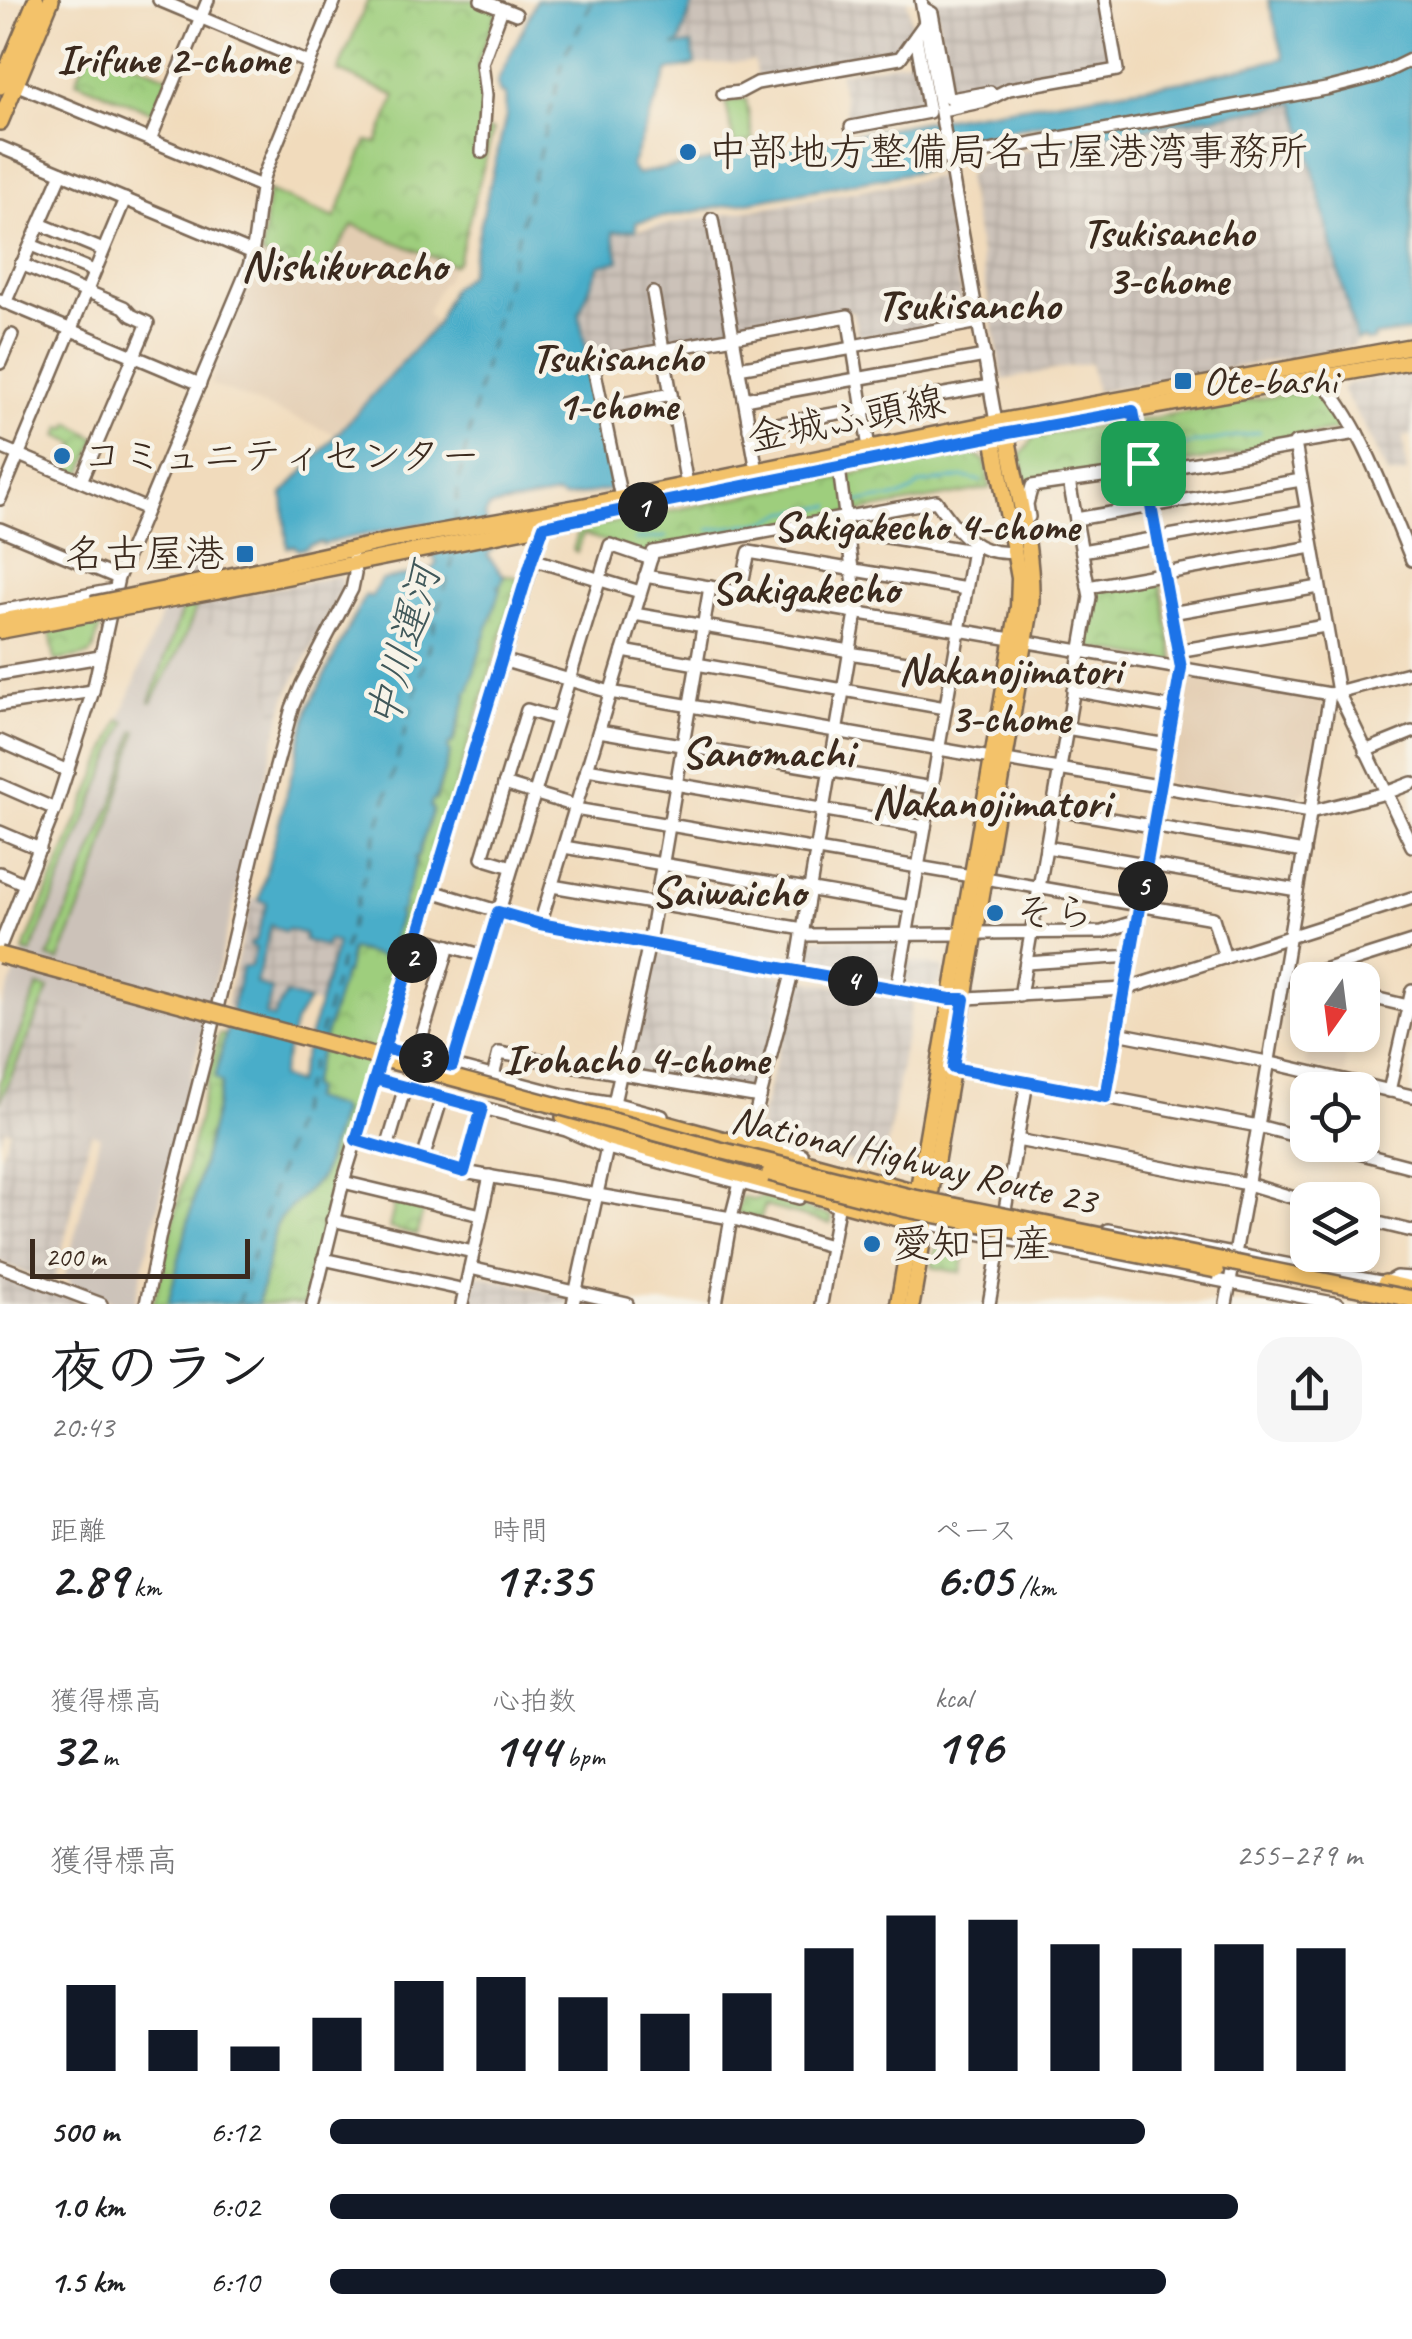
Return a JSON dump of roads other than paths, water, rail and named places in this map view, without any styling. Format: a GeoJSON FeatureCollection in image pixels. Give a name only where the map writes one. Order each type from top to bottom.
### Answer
{"type":"FeatureCollection","features":[{"type":"Feature","properties":{"kind":"highway"},"geometry":{"type":"LineString","coordinates":[[0,122],[5,82],[36,0]]}},
{"type":"Feature","properties":{"kind":"highway"},"geometry":{"type":"LineString","coordinates":[[5,82],[51,0]]}},
{"type":"Feature","properties":{"kind":"highway","name":"National Highway Route 23"},"geometry":{"type":"LineString","coordinates":[[0,955],[907,1208],[1386,1304]]}},
{"type":"Feature","properties":{"kind":"highway","name":"National Highway Route 23"},"geometry":{"type":"LineString","coordinates":[[0,963],[566,1113],[910,1197],[1412,1299]]}},
{"type":"Feature","properties":{"kind":"highway"},"geometry":{"type":"LineString","coordinates":[[566,1113],[608,1112],[923,1194]]}},
{"type":"Feature","properties":{"kind":"highway"},"geometry":{"type":"LineString","coordinates":[[566,1113],[610,1138],[920,1222]]}},
{"type":"Feature","properties":{"kind":"highway"},"geometry":{"type":"LineString","coordinates":[[1385,1284],[1412,1289]]}},
{"type":"Feature","properties":{"kind":"main road","name":"金城ふ頭線"},"geometry":{"type":"LineString","coordinates":[[0,621],[92,609],[393,547],[839,468],[1412,346]]}},
{"type":"Feature","properties":{"kind":"main road","name":"金城ふ頭線"},"geometry":{"type":"LineString","coordinates":[[1131,404],[1412,361]]}},
{"type":"Feature","properties":{"kind":"main road","name":"金城ふ頭線"},"geometry":{"type":"LineString","coordinates":[[545,520],[620,498],[870,448],[999,431]]}},
{"type":"Feature","properties":{"kind":"main road"},"geometry":{"type":"LineString","coordinates":[[912,1304],[923,1194],[1019,640],[1032,594],[999,431]]}},
{"type":"Feature","properties":{"kind":"main road","name":"金城ふ頭線"},"geometry":{"type":"LineString","coordinates":[[0,632],[92,609]]}},
{"type":"Feature","properties":{"kind":"main road"},"geometry":{"type":"LineString","coordinates":[[923,1194],[953,1068],[957,999]]}},
{"type":"Feature","properties":{"kind":"main road"},"geometry":{"type":"LineString","coordinates":[[898,1304],[920,1222]]}},
{"type":"Feature","properties":{"kind":"street"},"geometry":{"type":"LineString","coordinates":[[159,0],[309,63]]}},
{"type":"Feature","properties":{"kind":"street"},"geometry":{"type":"LineString","coordinates":[[150,140],[208,0]]}},
{"type":"Feature","properties":{"kind":"street"},"geometry":{"type":"LineString","coordinates":[[0,946],[5,920],[25,884],[56,809],[93,690],[116,584],[253,253],[261,186],[335,0]]}},
{"type":"Feature","properties":{"kind":"street"},"geometry":{"type":"LineString","coordinates":[[481,0],[516,14]]}},
{"type":"Feature","properties":{"kind":"street"},"geometry":{"type":"LineString","coordinates":[[922,4],[932,13],[947,96],[951,99],[1117,70],[1105,0]]}},
{"type":"Feature","properties":{"kind":"street"},"geometry":{"type":"LineString","coordinates":[[922,4],[999,431]]}},
{"type":"Feature","properties":{"kind":"street"},"geometry":{"type":"LineString","coordinates":[[482,152],[486,95],[482,63],[502,9]]}},
{"type":"Feature","properties":{"kind":"street"},"geometry":{"type":"LineString","coordinates":[[724,94],[740,92],[757,83],[900,58],[926,23]]}},
{"type":"Feature","properties":{"kind":"street"},"geometry":{"type":"LineString","coordinates":[[850,127],[930,112],[916,36]]}},
{"type":"Feature","properties":{"kind":"street"},"geometry":{"type":"LineString","coordinates":[[950,158],[1326,89],[1377,76],[1412,59]]}},
{"type":"Feature","properties":{"kind":"street"},"geometry":{"type":"LineString","coordinates":[[5,82],[261,186]]}},
{"type":"Feature","properties":{"kind":"street"},"geometry":{"type":"LineString","coordinates":[[942,110],[984,101],[1009,90]]}},
{"type":"Feature","properties":{"kind":"street"},"geometry":{"type":"LineString","coordinates":[[0,147],[253,253]]}},
{"type":"Feature","properties":{"kind":"street"},"geometry":{"type":"LineString","coordinates":[[62,173],[3,302],[200,384]]}},
{"type":"Feature","properties":{"kind":"street"},"geometry":{"type":"LineString","coordinates":[[0,499],[124,199]]}},
{"type":"Feature","properties":{"kind":"street"},"geometry":{"type":"LineString","coordinates":[[712,218],[757,471]]}},
{"type":"Feature","properties":{"kind":"street"},"geometry":{"type":"LineString","coordinates":[[40,224],[103,250]]}},
{"type":"Feature","properties":{"kind":"street"},"geometry":{"type":"LineString","coordinates":[[32,245],[94,272]]}},
{"type":"Feature","properties":{"kind":"street"},"geometry":{"type":"LineString","coordinates":[[21,264],[124,307],[130,315],[148,323],[82,482]]}},
{"type":"Feature","properties":{"kind":"street"},"geometry":{"type":"LineString","coordinates":[[653,293],[687,485]]}},
{"type":"Feature","properties":{"kind":"street"},"geometry":{"type":"LineString","coordinates":[[620,498],[593,363],[848,316],[870,448]]}},
{"type":"Feature","properties":{"kind":"street"},"geometry":{"type":"LineString","coordinates":[[738,368],[979,322]]}},
{"type":"Feature","properties":{"kind":"street"},"geometry":{"type":"LineString","coordinates":[[0,364],[12,335]]}},
{"type":"Feature","properties":{"kind":"street"},"geometry":{"type":"LineString","coordinates":[[744,399],[985,356]]}},
{"type":"Feature","properties":{"kind":"street"},"geometry":{"type":"LineString","coordinates":[[1320,378],[1357,432],[1412,560]]}},
{"type":"Feature","properties":{"kind":"street"},"geometry":{"type":"LineString","coordinates":[[749,429],[990,386]]}},
{"type":"Feature","properties":{"kind":"street"},"geometry":{"type":"LineString","coordinates":[[602,408],[671,394]]}},
{"type":"Feature","properties":{"kind":"street"},"geometry":{"type":"LineString","coordinates":[[1106,1097],[1181,668],[1131,404]]}},
{"type":"Feature","properties":{"kind":"street"},"geometry":{"type":"LineString","coordinates":[[848,536],[869,534],[996,554],[1021,554],[1032,532],[1027,504],[1032,486],[1143,464],[1295,446],[1357,432]]}},
{"type":"Feature","properties":{"kind":"street"},"geometry":{"type":"LineString","coordinates":[[1293,962],[1289,937],[1334,693],[1295,446]]}},
{"type":"Feature","properties":{"kind":"street"},"geometry":{"type":"LineString","coordinates":[[0,448],[147,509]]}},
{"type":"Feature","properties":{"kind":"street"},"geometry":{"type":"LineString","coordinates":[[749,1139],[802,932],[856,612],[839,468]]}},
{"type":"Feature","properties":{"kind":"street"},"geometry":{"type":"LineString","coordinates":[[1076,519],[1301,480]]}},
{"type":"Feature","properties":{"kind":"street"},"geometry":{"type":"LineString","coordinates":[[1020,996],[1090,596],[1070,481]]}},
{"type":"Feature","properties":{"kind":"street"},"geometry":{"type":"LineString","coordinates":[[540,924],[653,552],[936,501],[973,548]]}},
{"type":"Feature","properties":{"kind":"street"},"geometry":{"type":"LineString","coordinates":[[1082,551],[1306,512]]}},
{"type":"Feature","properties":{"kind":"street"},"geometry":{"type":"LineString","coordinates":[[313,1304],[343,1182],[545,520]]}},
{"type":"Feature","properties":{"kind":"street"},"geometry":{"type":"LineString","coordinates":[[0,529],[116,584]]}},
{"type":"Feature","properties":{"kind":"street"},"geometry":{"type":"LineString","coordinates":[[740,592],[749,552],[745,535]]}},
{"type":"Feature","properties":{"kind":"street"},"geometry":{"type":"LineString","coordinates":[[452,1066],[610,546],[651,558]]}},
{"type":"Feature","properties":{"kind":"street"},"geometry":{"type":"LineString","coordinates":[[1088,587],[1312,546]]}},
{"type":"Feature","properties":{"kind":"street"},"geometry":{"type":"LineString","coordinates":[[897,990],[973,548]]}},
{"type":"Feature","properties":{"kind":"street"},"geometry":{"type":"LineString","coordinates":[[749,552],[966,589]]}},
{"type":"Feature","properties":{"kind":"street"},"geometry":{"type":"LineString","coordinates":[[146,1304],[160,1234],[292,708],[352,589],[353,556]]}},
{"type":"Feature","properties":{"kind":"street"},"geometry":{"type":"LineString","coordinates":[[532,559],[640,592]]}},
{"type":"Feature","properties":{"kind":"street"},"geometry":{"type":"LineString","coordinates":[[645,576],[1334,693],[1412,672]]}},
{"type":"Feature","properties":{"kind":"street"},"geometry":{"type":"LineString","coordinates":[[0,611],[116,584]]}},
{"type":"Feature","properties":{"kind":"street"},"geometry":{"type":"LineString","coordinates":[[614,1104],[649,943],[710,587]]}},
{"type":"Feature","properties":{"kind":"street"},"geometry":{"type":"LineString","coordinates":[[1171,613],[1319,587]]}},
{"type":"Feature","properties":{"kind":"street"},"geometry":{"type":"LineString","coordinates":[[634,614],[952,670]]}},
{"type":"Feature","properties":{"kind":"street"},"geometry":{"type":"LineString","coordinates":[[1178,650],[1325,626]]}},
{"type":"Feature","properties":{"kind":"street"},"geometry":{"type":"LineString","coordinates":[[622,652],[945,708]]}},
{"type":"Feature","properties":{"kind":"street"},"geometry":{"type":"LineString","coordinates":[[0,674],[100,657]]}},
{"type":"Feature","properties":{"kind":"street"},"geometry":{"type":"LineString","coordinates":[[502,660],[610,692],[1310,812],[1386,794],[1412,783]]}},
{"type":"Feature","properties":{"kind":"street"},"geometry":{"type":"LineString","coordinates":[[0,705],[93,690]]}},
{"type":"Feature","properties":{"kind":"street"},"geometry":{"type":"LineString","coordinates":[[1073,690],[1174,708]]}},
{"type":"Feature","properties":{"kind":"street"},"geometry":{"type":"LineString","coordinates":[[1334,693],[1411,842]]}},
{"type":"Feature","properties":{"kind":"street"},"geometry":{"type":"LineString","coordinates":[[512,867],[482,858],[526,710],[557,719]]}},
{"type":"Feature","properties":{"kind":"street"},"geometry":{"type":"LineString","coordinates":[[1066,728],[1168,746]]}},
{"type":"Feature","properties":{"kind":"street"},"geometry":{"type":"LineString","coordinates":[[599,731],[932,788]]}},
{"type":"Feature","properties":{"kind":"street"},"geometry":{"type":"LineString","coordinates":[[1366,751],[1412,732]]}},
{"type":"Feature","properties":{"kind":"street"},"geometry":{"type":"LineString","coordinates":[[0,741],[68,771]]}},
{"type":"Feature","properties":{"kind":"street"},"geometry":{"type":"LineString","coordinates":[[587,769],[925,827]]}},
{"type":"Feature","properties":{"kind":"street"},"geometry":{"type":"LineString","coordinates":[[504,784],[576,808],[1213,918],[1225,958]]}},
{"type":"Feature","properties":{"kind":"street"},"geometry":{"type":"LineString","coordinates":[[0,785],[56,809]]}},
{"type":"Feature","properties":{"kind":"street"},"geometry":{"type":"LineString","coordinates":[[1052,808],[1304,852]]}},
{"type":"Feature","properties":{"kind":"street"},"geometry":{"type":"LineString","coordinates":[[0,832],[40,849]]}},
{"type":"Feature","properties":{"kind":"street"},"geometry":{"type":"LineString","coordinates":[[564,846],[911,907]]}},
{"type":"Feature","properties":{"kind":"street"},"geometry":{"type":"LineString","coordinates":[[1046,847],[1297,890]]}},
{"type":"Feature","properties":{"kind":"street"},"geometry":{"type":"LineString","coordinates":[[0,873],[25,884]]}},
{"type":"Feature","properties":{"kind":"street"},"geometry":{"type":"LineString","coordinates":[[552,886],[802,932],[1102,932],[1137,921]]}},
{"type":"Feature","properties":{"kind":"street"},"geometry":{"type":"LineString","coordinates":[[432,891],[540,924],[957,999],[1125,989],[1412,898]]}},
{"type":"Feature","properties":{"kind":"street"},"geometry":{"type":"LineString","coordinates":[[418,937],[485,956]]}},
{"type":"Feature","properties":{"kind":"street"},"geometry":{"type":"LineString","coordinates":[[1349,962],[1412,942]]}},
{"type":"Feature","properties":{"kind":"street"},"geometry":{"type":"LineString","coordinates":[[416,1056],[448,946]]}},
{"type":"Feature","properties":{"kind":"street"},"geometry":{"type":"LineString","coordinates":[[1026,963],[1130,956]]}},
{"type":"Feature","properties":{"kind":"street"},"geometry":{"type":"LineString","coordinates":[[1389,1090],[1408,1021],[1412,990]]}},
{"type":"Feature","properties":{"kind":"street"},"geometry":{"type":"LineString","coordinates":[[1226,1304],[1268,1062],[1290,994]]}},
{"type":"Feature","properties":{"kind":"street"},"geometry":{"type":"LineString","coordinates":[[1380,1000],[1408,1006]]}},
{"type":"Feature","properties":{"kind":"street"},"geometry":{"type":"LineString","coordinates":[[1117,1033],[1268,1062],[1412,1096]]}},
{"type":"Feature","properties":{"kind":"street"},"geometry":{"type":"LineString","coordinates":[[384,1048],[786,1148],[844,1171]]}},
{"type":"Feature","properties":{"kind":"street"},"geometry":{"type":"LineString","coordinates":[[493,1076],[499,1053],[760,1097]]}},
{"type":"Feature","properties":{"kind":"street"},"geometry":{"type":"LineString","coordinates":[[1397,1054],[1412,1057]]}},
{"type":"Feature","properties":{"kind":"street"},"geometry":{"type":"LineString","coordinates":[[953,1068],[1290,1134]]}},
{"type":"Feature","properties":{"kind":"street"},"geometry":{"type":"LineString","coordinates":[[375,1079],[566,1130],[607,1148],[826,1205],[839,1202],[821,1304]]}},
{"type":"Feature","properties":{"kind":"street"},"geometry":{"type":"LineString","coordinates":[[1005,1210],[1028,1082]]}},
{"type":"Feature","properties":{"kind":"street"},"geometry":{"type":"LineString","coordinates":[[386,1148],[405,1087]]}},
{"type":"Feature","properties":{"kind":"street"},"geometry":{"type":"LineString","coordinates":[[423,1160],[442,1097]]}},
{"type":"Feature","properties":{"kind":"street"},"geometry":{"type":"LineString","coordinates":[[464,1172],[482,1108]]}},
{"type":"Feature","properties":{"kind":"street"},"geometry":{"type":"LineString","coordinates":[[356,1140],[464,1172],[730,1218],[830,1246]]}},
{"type":"Feature","properties":{"kind":"street"},"geometry":{"type":"LineString","coordinates":[[1018,1140],[1248,1184],[1290,1197]]}},
{"type":"Feature","properties":{"kind":"street"},"geometry":{"type":"LineString","coordinates":[[574,1298],[607,1148]]}},
{"type":"Feature","properties":{"kind":"street"},"geometry":{"type":"LineString","coordinates":[[1380,1158],[1412,1166]]}},
{"type":"Feature","properties":{"kind":"street"},"geometry":{"type":"LineString","coordinates":[[323,1259],[464,1297],[490,1176]]}},
{"type":"Feature","properties":{"kind":"street"},"geometry":{"type":"LineString","coordinates":[[343,1182],[481,1215]]}},
{"type":"Feature","properties":{"kind":"street"},"geometry":{"type":"LineString","coordinates":[[716,1304],[740,1183]]}},
{"type":"Feature","properties":{"kind":"street"},"geometry":{"type":"LineString","coordinates":[[923,1194],[1385,1284],[1396,1277],[1412,1278]]}},
{"type":"Feature","properties":{"kind":"street"},"geometry":{"type":"LineString","coordinates":[[332,1220],[473,1252]]}},
{"type":"Feature","properties":{"kind":"street"},"geometry":{"type":"LineString","coordinates":[[920,1222],[1338,1304]]}},
{"type":"Feature","properties":{"kind":"street"},"geometry":{"type":"LineString","coordinates":[[1380,1223],[1412,1231]]}},
{"type":"Feature","properties":{"kind":"street"},"geometry":{"type":"LineString","coordinates":[[989,1304],[1001,1237]]}},
{"type":"Feature","properties":{"kind":"street"},"geometry":{"type":"LineString","coordinates":[[0,1266],[101,1304]]}},
{"type":"Feature","properties":{"kind":"street"},"geometry":{"type":"LineString","coordinates":[[470,1268],[574,1298],[627,1304]]}},
{"type":"Feature","properties":{"kind":"water","name":"中川運河"},"geometry":{"type":"Polygon","coordinates":[[[536,0],[694,0],[679,44],[673,46],[692,44],[695,65],[668,71],[631,166],[636,174],[933,120],[1189,80],[1284,58],[1268,0],[1412,0],[1412,331],[1356,340],[1305,138],[1311,135],[1304,133],[1295,103],[1051,144],[1046,123],[933,145],[937,168],[636,222],[636,230],[613,232],[619,261],[599,265],[579,314],[614,486],[564,498],[557,495],[490,507],[485,515],[491,546],[495,547],[487,555],[504,576],[449,744],[450,752],[430,807],[433,809],[415,857],[387,958],[351,949],[310,1086],[314,1089],[311,1099],[341,1111],[321,1177],[276,1226],[258,1304],[168,1304],[222,1083],[215,1078],[242,967],[251,966],[256,948],[249,945],[256,940],[267,903],[259,900],[309,707],[365,595],[371,597],[381,580],[432,570],[437,562],[433,558],[429,526],[424,523],[298,550],[295,546],[287,547],[283,494],[436,325],[452,288],[469,274],[506,116],[505,94],[500,93],[497,83],[536,0]],[[271,925],[256,983],[272,990],[265,1015],[273,1018],[286,994],[308,1001],[295,1022],[280,1077],[296,1083],[337,943],[328,940],[325,947],[304,940],[305,934],[287,929],[285,932],[271,925]]]}},
{"type":"Feature","properties":{"kind":"waterway"},"geometry":{"type":"LineString","coordinates":[[1147,452],[1260,432]]}},
{"type":"Feature","properties":{"kind":"waterway"},"geometry":{"type":"LineString","coordinates":[[855,502],[899,497],[920,484],[964,477],[981,481]]}},
{"type":"Feature","properties":{"kind":"waterway"},"geometry":{"type":"LineString","coordinates":[[709,530],[831,506]]}},
{"type":"Feature","properties":{"kind":"waterway"},"geometry":{"type":"LineString","coordinates":[[635,540],[666,537]]}},
{"type":"Feature","properties":{"kind":"place","name":"中部地方整備局名古屋港湾事務所"},"geometry":{"type":"Point","coordinates":[688,152]}},
{"type":"Feature","properties":{"kind":"place","name":"Ote-bashi"},"geometry":{"type":"Point","coordinates":[1183,381]}},
{"type":"Feature","properties":{"kind":"place","name":"コミュニティセンター"},"geometry":{"type":"Point","coordinates":[62,456]}},
{"type":"Feature","properties":{"kind":"place","name":"名古屋港"},"geometry":{"type":"Point","coordinates":[245,554]}},
{"type":"Feature","properties":{"kind":"place","name":"そら"},"geometry":{"type":"Point","coordinates":[995,913]}},
{"type":"Feature","properties":{"kind":"place","name":"愛知日産"},"geometry":{"type":"Point","coordinates":[872,1244]}},
{"type":"Feature","properties":{"kind":"district","name":"Irifune 2-chome"},"geometry":{"type":"Point","coordinates":[173,59]}},
{"type":"Feature","properties":{"kind":"district","name":"Tsukisancho 3-chome"},"geometry":{"type":"Point","coordinates":[1168,256]}},
{"type":"Feature","properties":{"kind":"district","name":"Nishikuracho"},"geometry":{"type":"Point","coordinates":[344,265]}},
{"type":"Feature","properties":{"kind":"district","name":"Tsukisancho"},"geometry":{"type":"Point","coordinates":[968,304]}},
{"type":"Feature","properties":{"kind":"district","name":"Tsukisancho 1-chome"},"geometry":{"type":"Point","coordinates":[617,382]}},
{"type":"Feature","properties":{"kind":"district","name":"Sakigakecho 4-chome"},"geometry":{"type":"Point","coordinates":[926,526]}},
{"type":"Feature","properties":{"kind":"district","name":"Sakigakecho"},"geometry":{"type":"Point","coordinates":[805,588]}},
{"type":"Feature","properties":{"kind":"district","name":"Nakanojimatori 3-chome"},"geometry":{"type":"Point","coordinates":[1010,694]}},
{"type":"Feature","properties":{"kind":"district","name":"Sanomachi"},"geometry":{"type":"Point","coordinates":[767,752]}},
{"type":"Feature","properties":{"kind":"district","name":"Nakanojimatori"},"geometry":{"type":"Point","coordinates":[991,802]}},
{"type":"Feature","properties":{"kind":"district","name":"Saiwaicho"},"geometry":{"type":"Point","coordinates":[728,891]}},
{"type":"Feature","properties":{"kind":"district","name":"Irohacho 4-chome"},"geometry":{"type":"Point","coordinates":[636,1059]}}]}
